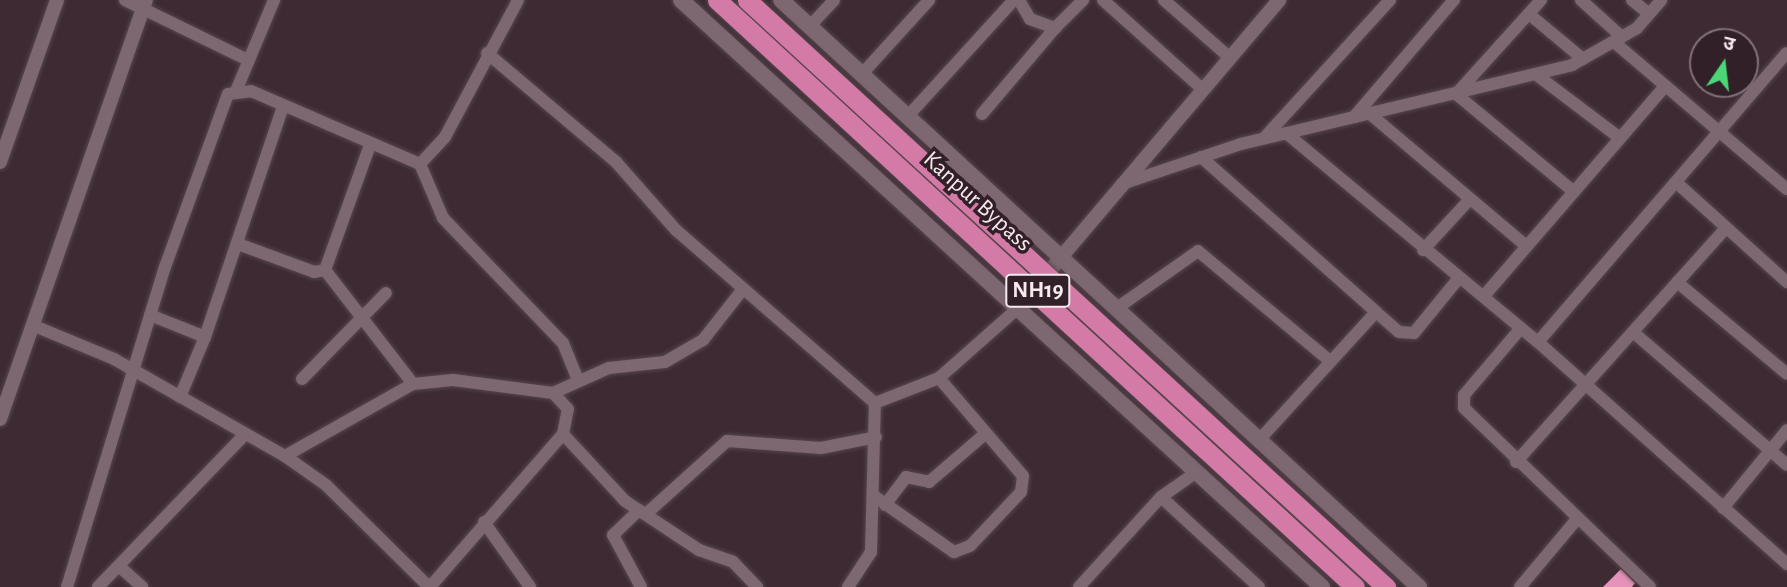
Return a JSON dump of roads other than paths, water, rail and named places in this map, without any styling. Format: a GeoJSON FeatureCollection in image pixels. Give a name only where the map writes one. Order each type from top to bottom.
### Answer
{"type":"FeatureCollection","features":[{"type":"Feature","properties":{"kind":"highway","name":"Kanpur Bypass"},"geometry":{"type":"LineString","coordinates":[[717,0],[1355,587]]}},
{"type":"Feature","properties":{"kind":"highway","name":"Kanpur Bypass"},"geometry":{"type":"LineString","coordinates":[[747,0],[1386,587]]}},
{"type":"Feature","properties":{"kind":"main road"},"geometry":{"type":"LineString","coordinates":[[681,0],[1322,587]]}},
{"type":"Feature","properties":{"kind":"main road"},"geometry":{"type":"LineString","coordinates":[[781,0],[1419,587]]}},
{"type":"Feature","properties":{"kind":"street"},"geometry":{"type":"LineString","coordinates":[[0,162],[57,0]]}},
{"type":"Feature","properties":{"kind":"street"},"geometry":{"type":"LineString","coordinates":[[125,0],[144,4],[248,60]]}},
{"type":"Feature","properties":{"kind":"street"},"geometry":{"type":"LineString","coordinates":[[67,587],[150,314],[222,103],[236,90],[274,0]]}},
{"type":"Feature","properties":{"kind":"street"},"geometry":{"type":"LineString","coordinates":[[420,164],[445,137],[487,53],[518,0]]}},
{"type":"Feature","properties":{"kind":"street"},"geometry":{"type":"LineString","coordinates":[[810,26],[835,0]]}},
{"type":"Feature","properties":{"kind":"street"},"geometry":{"type":"LineString","coordinates":[[862,74],[929,0]]}},
{"type":"Feature","properties":{"kind":"street"},"geometry":{"type":"LineString","coordinates":[[908,116],[1014,0]]}},
{"type":"Feature","properties":{"kind":"street"},"geometry":{"type":"LineString","coordinates":[[1019,0],[1030,19],[1055,28]]}},
{"type":"Feature","properties":{"kind":"street"},"geometry":{"type":"LineString","coordinates":[[982,114],[1055,28],[1083,0]]}},
{"type":"Feature","properties":{"kind":"street"},"geometry":{"type":"LineString","coordinates":[[1103,0],[1201,88]]}},
{"type":"Feature","properties":{"kind":"street"},"geometry":{"type":"LineString","coordinates":[[1164,0],[1228,56]]}},
{"type":"Feature","properties":{"kind":"street"},"geometry":{"type":"LineString","coordinates":[[1264,139],[1390,0]]}},
{"type":"Feature","properties":{"kind":"street"},"geometry":{"type":"LineString","coordinates":[[1354,118],[1454,0]]}},
{"type":"Feature","properties":{"kind":"street"},"geometry":{"type":"LineString","coordinates":[[1456,94],[1541,0]]}},
{"type":"Feature","properties":{"kind":"street"},"geometry":{"type":"LineString","coordinates":[[1581,0],[1665,86],[1787,189]]}},
{"type":"Feature","properties":{"kind":"street"},"geometry":{"type":"LineString","coordinates":[[1632,0],[1649,13]]}},
{"type":"Feature","properties":{"kind":"street"},"geometry":{"type":"LineString","coordinates":[[1122,184],[1201,157],[1286,133],[1538,76],[1583,59],[1618,40],[1661,0]]}},
{"type":"Feature","properties":{"kind":"street"},"geometry":{"type":"LineString","coordinates":[[875,403],[939,378],[1018,308],[1271,2]]}},
{"type":"Feature","properties":{"kind":"street"},"geometry":{"type":"LineString","coordinates":[[0,419],[144,4]]}},
{"type":"Feature","properties":{"kind":"street"},"geometry":{"type":"LineString","coordinates":[[1529,14],[1583,59]]}},
{"type":"Feature","properties":{"kind":"street"},"geometry":{"type":"LineString","coordinates":[[487,53],[616,162],[676,230],[875,403],[871,552],[848,587]]}},
{"type":"Feature","properties":{"kind":"street"},"geometry":{"type":"LineString","coordinates":[[1538,342],[1723,133],[1787,53]]}},
{"type":"Feature","properties":{"kind":"street"},"geometry":{"type":"LineString","coordinates":[[1538,76],[1620,138]]}},
{"type":"Feature","properties":{"kind":"street"},"geometry":{"type":"LineString","coordinates":[[1484,296],[1665,86]]}},
{"type":"Feature","properties":{"kind":"street"},"geometry":{"type":"LineString","coordinates":[[236,90],[283,106],[420,164],[443,218],[563,343],[578,380]]}},
{"type":"Feature","properties":{"kind":"street"},"geometry":{"type":"LineString","coordinates":[[1456,94],[1574,192]]}},
{"type":"Feature","properties":{"kind":"street"},"geometry":{"type":"LineString","coordinates":[[180,397],[205,337],[238,244],[283,106]]}},
{"type":"Feature","properties":{"kind":"street"},"geometry":{"type":"LineString","coordinates":[[1370,114],[1526,246]]}},
{"type":"Feature","properties":{"kind":"street"},"geometry":{"type":"LineString","coordinates":[[1286,133],[1423,250],[1484,296],[1538,342],[1787,564]]}},
{"type":"Feature","properties":{"kind":"street"},"geometry":{"type":"LineString","coordinates":[[325,270],[370,145]]}},
{"type":"Feature","properties":{"kind":"street"},"geometry":{"type":"LineString","coordinates":[[1201,157],[1399,332],[1414,333],[1458,279]]}},
{"type":"Feature","properties":{"kind":"street"},"geometry":{"type":"LineString","coordinates":[[1678,184],[1787,282]]}},
{"type":"Feature","properties":{"kind":"street"},"geometry":{"type":"LineString","coordinates":[[1423,250],[1470,199]]}},
{"type":"Feature","properties":{"kind":"street"},"geometry":{"type":"LineString","coordinates":[[1516,462],[1726,228]]}},
{"type":"Feature","properties":{"kind":"street"},"geometry":{"type":"LineString","coordinates":[[238,244],[314,272],[325,270]]}},
{"type":"Feature","properties":{"kind":"street"},"geometry":{"type":"LineString","coordinates":[[1117,308],[1198,251],[1329,360]]}},
{"type":"Feature","properties":{"kind":"street"},"geometry":{"type":"LineString","coordinates":[[325,270],[366,316],[412,384]]}},
{"type":"Feature","properties":{"kind":"street"},"geometry":{"type":"LineString","coordinates":[[1677,282],[1787,374]]}},
{"type":"Feature","properties":{"kind":"street"},"geometry":{"type":"LineString","coordinates":[[285,456],[412,384],[453,380],[553,393],[578,380],[665,362],[691,350],[743,289]]}},
{"type":"Feature","properties":{"kind":"street"},"geometry":{"type":"LineString","coordinates":[[302,379],[386,293]]}},
{"type":"Feature","properties":{"kind":"street"},"geometry":{"type":"LineString","coordinates":[[1260,439],[1329,360],[1376,313]]}},
{"type":"Feature","properties":{"kind":"street"},"geometry":{"type":"LineString","coordinates":[[150,314],[205,337]]}},
{"type":"Feature","properties":{"kind":"street"},"geometry":{"type":"LineString","coordinates":[[32,326],[134,369],[285,456],[326,485],[430,587],[563,434],[568,409],[553,393]]}},
{"type":"Feature","properties":{"kind":"street"},"geometry":{"type":"LineString","coordinates":[[1521,328],[1462,401],[1469,416],[1650,587]]}},
{"type":"Feature","properties":{"kind":"street"},"geometry":{"type":"LineString","coordinates":[[1633,332],[1787,465]]}},
{"type":"Feature","properties":{"kind":"street"},"geometry":{"type":"LineString","coordinates":[[874,496],[946,551],[970,546],[1024,484],[939,378]]}},
{"type":"Feature","properties":{"kind":"street"},"geometry":{"type":"LineString","coordinates":[[1723,508],[1787,430]]}},
{"type":"Feature","properties":{"kind":"street"},"geometry":{"type":"LineString","coordinates":[[98,587],[245,434]]}},
{"type":"Feature","properties":{"kind":"street"},"geometry":{"type":"LineString","coordinates":[[563,434],[642,512],[699,550],[733,562],[757,587]]}},
{"type":"Feature","properties":{"kind":"street"},"geometry":{"type":"LineString","coordinates":[[885,505],[906,477],[929,482],[985,434]]}},
{"type":"Feature","properties":{"kind":"street"},"geometry":{"type":"LineString","coordinates":[[641,587],[612,535],[727,442],[821,449],[876,438]]}},
{"type":"Feature","properties":{"kind":"street"},"geometry":{"type":"LineString","coordinates":[[1086,585],[1161,497],[1198,471]]}},
{"type":"Feature","properties":{"kind":"street"},"geometry":{"type":"LineString","coordinates":[[1161,497],[1259,587]]}},
{"type":"Feature","properties":{"kind":"street"},"geometry":{"type":"LineString","coordinates":[[1520,587],[1577,519]]}},
{"type":"Feature","properties":{"kind":"street"},"geometry":{"type":"LineString","coordinates":[[484,522],[530,587]]}},
{"type":"Feature","properties":{"kind":"street"},"geometry":{"type":"LineString","coordinates":[[120,567],[142,587]]}}]}
